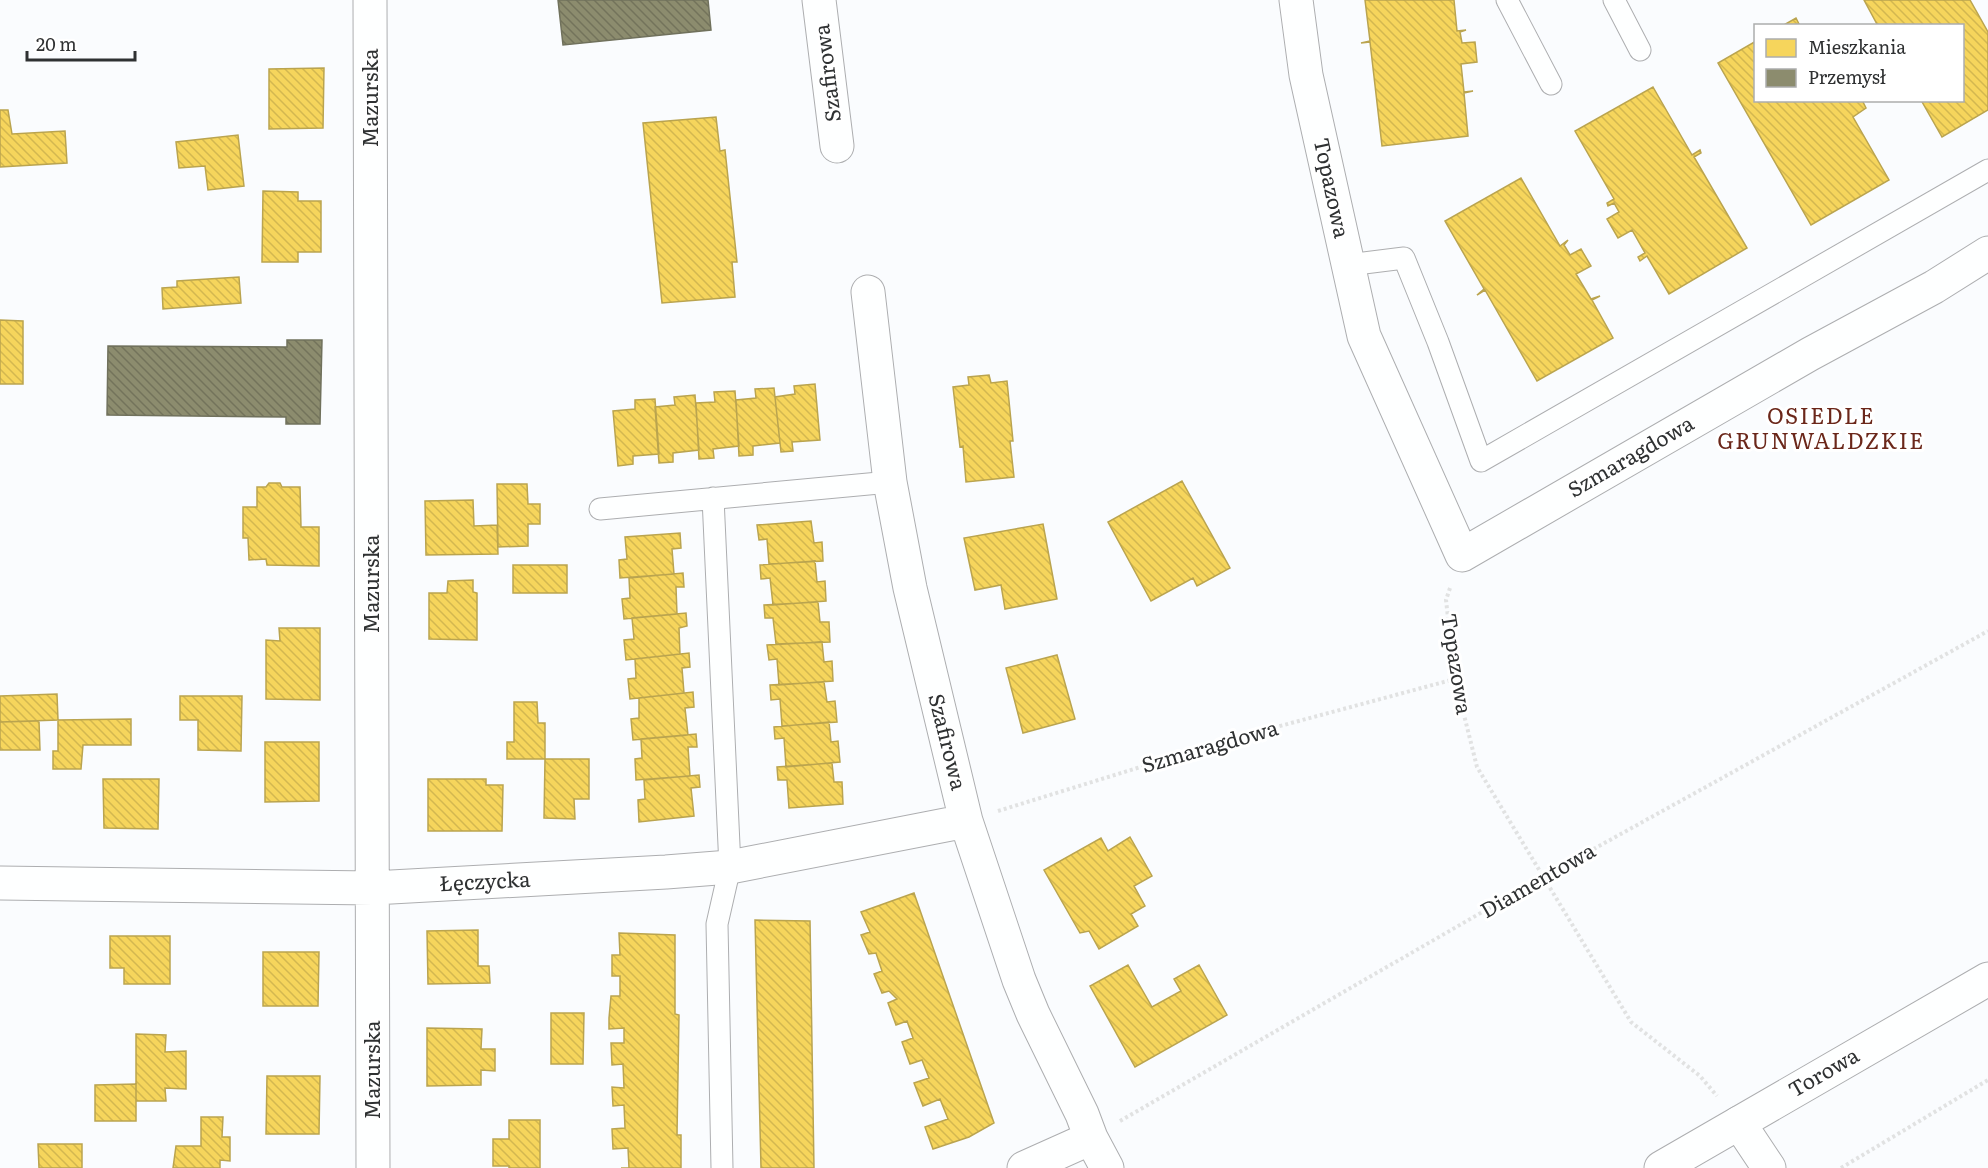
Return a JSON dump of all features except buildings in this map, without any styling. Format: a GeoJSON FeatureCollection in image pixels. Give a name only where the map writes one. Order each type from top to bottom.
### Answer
{"type":"FeatureCollection","features":[{"type":"Feature","properties":{"kind":"street","name":"Mazurska"},"geometry":{"type":"LineString","coordinates":[[370,0],[373,1168]]}},
{"type":"Feature","properties":{"kind":"street","name":"Szafirowa"},"geometry":{"type":"LineString","coordinates":[[819,0],[837,146]]}},
{"type":"Feature","properties":{"kind":"street","name":"Topazowa"},"geometry":{"type":"LineString","coordinates":[[1296,0],[1306,75],[1364,336],[1462,555]]}},
{"type":"Feature","properties":{"kind":"street","name":"Szmaragdowa"},"geometry":{"type":"LineString","coordinates":[[1462,555],[1810,354],[1934,287],[1988,253]]}},
{"type":"Feature","properties":{"kind":"street","name":"Szafirowa"},"geometry":{"type":"LineString","coordinates":[[868,292],[890,482],[910,588],[966,821],[1019,980],[1107,1168]]}},
{"type":"Feature","properties":{"kind":"street","name":"Łęczycka"},"geometry":{"type":"LineString","coordinates":[[0,883],[373,888],[666,872],[730,867],[966,821]]}},
{"type":"Feature","properties":{"kind":"street","name":"Torowa"},"geometry":{"type":"LineString","coordinates":[[1661,1168],[1988,978]]}},
{"type":"Feature","properties":{"kind":"street"},"geometry":{"type":"LineString","coordinates":[[1739,1123],[1769,1168]]}},
{"type":"Feature","properties":{"kind":"street"},"geometry":{"type":"LineString","coordinates":[[1024,1168],[1091,1138]]}},
{"type":"Feature","properties":{"kind":"lane"},"geometry":{"type":"LineString","coordinates":[[1507,0],[1551,84]]}},
{"type":"Feature","properties":{"kind":"lane"},"geometry":{"type":"LineString","coordinates":[[1614,0],[1640,50]]}},
{"type":"Feature","properties":{"kind":"lane"},"geometry":{"type":"LineString","coordinates":[[1348,265],[1404,258],[1438,342],[1481,461],[1988,170]]}},
{"type":"Feature","properties":{"kind":"lane"},"geometry":{"type":"LineString","coordinates":[[600,509],[890,482]]}},
{"type":"Feature","properties":{"kind":"lane"},"geometry":{"type":"LineString","coordinates":[[713,498],[730,867],[717,924],[722,1168]]}},
{"type":"Feature","properties":{"kind":"path","name":"Topazowa"},"geometry":{"type":"LineString","coordinates":[[1462,555],[1446,600],[1455,679],[1477,767],[1631,1022],[1701,1076],[1739,1123]]}},
{"type":"Feature","properties":{"kind":"path","name":"Diamentowa"},"geometry":{"type":"LineString","coordinates":[[1091,1138],[1543,877],[1988,631]]}},
{"type":"Feature","properties":{"kind":"path","name":"Szmaragdowa"},"geometry":{"type":"LineString","coordinates":[[966,821],[1228,740],[1455,679]]}},
{"type":"Feature","properties":{"kind":"path"},"geometry":{"type":"LineString","coordinates":[[1841,1168],[1988,1080]]}},
{"type":"Feature","properties":{"kind":"district","name":"OSIEDLE GRUNWALDZKIE"},"geometry":{"type":"Point","coordinates":[1821,428]}}]}
